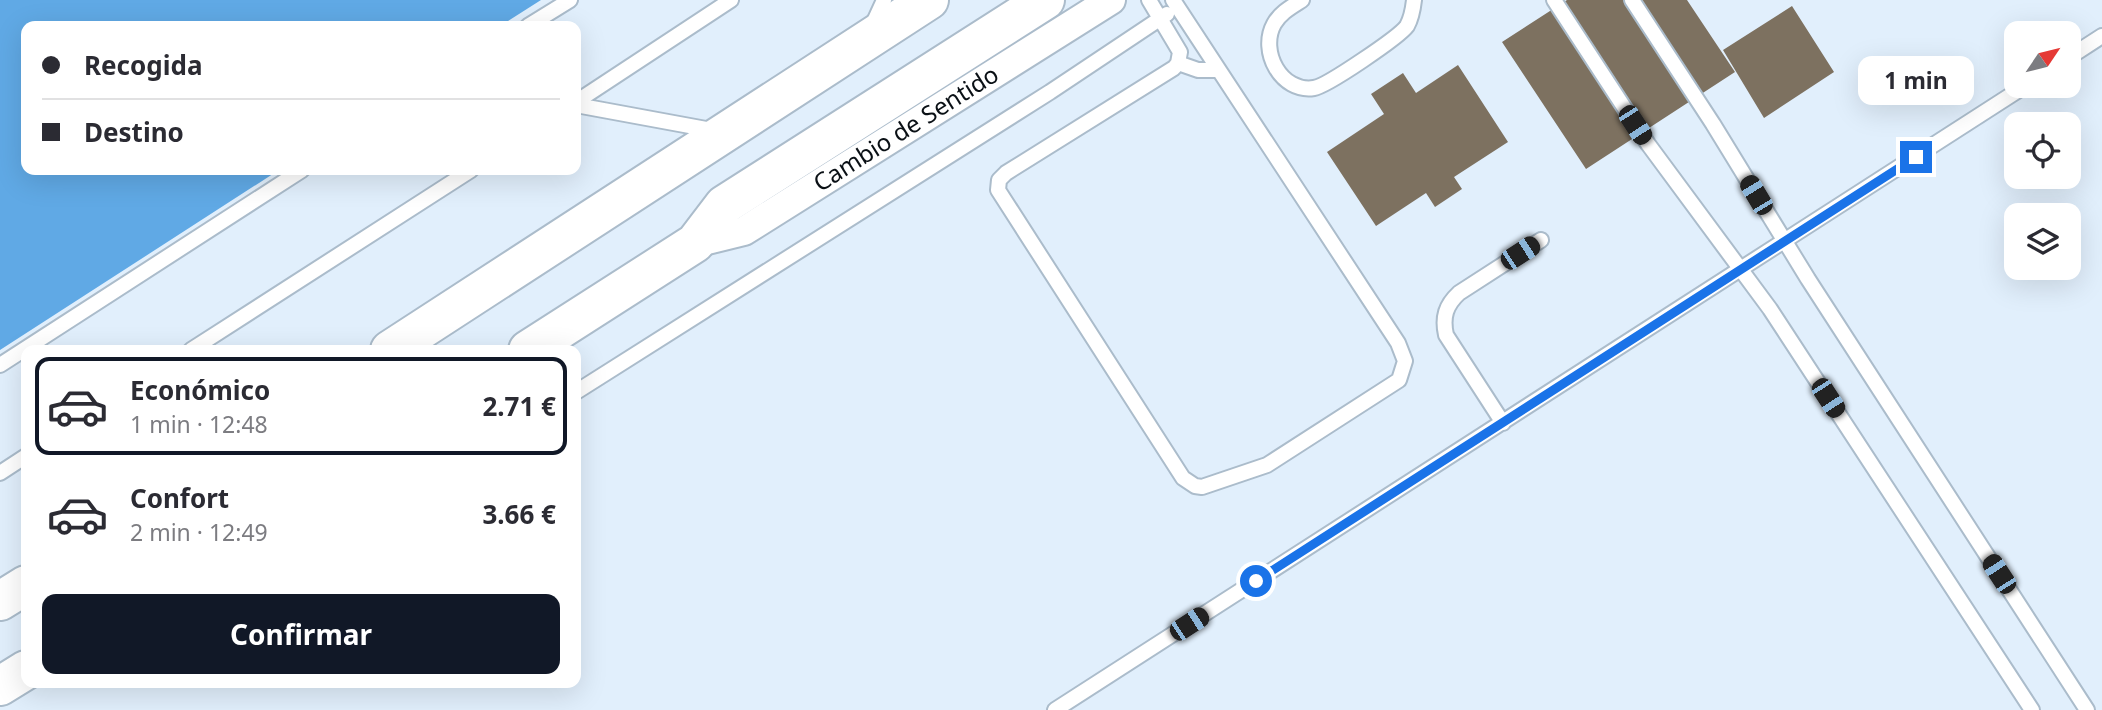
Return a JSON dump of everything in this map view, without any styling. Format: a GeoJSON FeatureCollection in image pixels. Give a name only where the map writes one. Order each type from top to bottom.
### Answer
{"type":"FeatureCollection","features":[{"type":"Feature","properties":{"kind":"main road"},"geometry":{"type":"LineString","coordinates":[[398,345],[929,0]]}},
{"type":"Feature","properties":{"kind":"main road"},"geometry":{"type":"LineString","coordinates":[[536,345],[695,243],[724,205],[1045,0]]}},
{"type":"Feature","properties":{"kind":"main road"},"geometry":{"type":"LineString","coordinates":[[0,601],[21,587]]}},
{"type":"Feature","properties":{"kind":"main road"},"geometry":{"type":"LineString","coordinates":[[0,686],[21,673]]}},
{"type":"Feature","properties":{"kind":"street","name":"Cambio de Sentido"},"geometry":{"type":"LineString","coordinates":[[695,243],[744,231],[1111,0]]}},
{"type":"Feature","properties":{"kind":"lane"},"geometry":{"type":"LineString","coordinates":[[536,21],[570,0]]}},
{"type":"Feature","properties":{"kind":"lane"},"geometry":{"type":"LineString","coordinates":[[581,101],[731,0]]}},
{"type":"Feature","properties":{"kind":"lane"},"geometry":{"type":"LineString","coordinates":[[836,60],[860,42],[878,18],[884,0]]}},
{"type":"Feature","properties":{"kind":"lane"},"geometry":{"type":"LineString","coordinates":[[581,389],[1050,92],[1160,18],[1175,4],[1398,343],[1405,361],[1399,380],[1267,466],[1202,487],[1183,478],[998,190],[999,180],[1006,173],[1170,72],[1178,63],[1178,46],[1160,18],[1149,0]]}},
{"type":"Feature","properties":{"kind":"lane"},"geometry":{"type":"LineString","coordinates":[[1302,0],[1281,13],[1273,25],[1268,40],[1269,55],[1275,69],[1286,80],[1299,86],[1314,88],[1396,37],[1413,14],[1414,0]]}},
{"type":"Feature","properties":{"kind":"lane"},"geometry":{"type":"LineString","coordinates":[[1554,0],[1648,144],[1770,309],[2032,710]]}},
{"type":"Feature","properties":{"kind":"lane"},"geometry":{"type":"LineString","coordinates":[[1632,0],[2087,710]]}},
{"type":"Feature","properties":{"kind":"lane"},"geometry":{"type":"LineString","coordinates":[[2081,50],[2102,36]]}},
{"type":"Feature","properties":{"kind":"lane"},"geometry":{"type":"LineString","coordinates":[[1178,63],[1198,70],[1219,70]]}},
{"type":"Feature","properties":{"kind":"lane"},"geometry":{"type":"LineString","coordinates":[[1055,710],[2007,98]]}},
{"type":"Feature","properties":{"kind":"lane"},"geometry":{"type":"LineString","coordinates":[[581,105],[725,132]]}},
{"type":"Feature","properties":{"kind":"lane"},"geometry":{"type":"LineString","coordinates":[[31,345],[294,175]]}},
{"type":"Feature","properties":{"kind":"lane"},"geometry":{"type":"LineString","coordinates":[[199,345],[463,175]]}},
{"type":"Feature","properties":{"kind":"lane"},"geometry":{"type":"LineString","coordinates":[[1503,423],[1446,335],[1443,323],[1445,311],[1459,293],[1541,240]]}},
{"type":"Feature","properties":{"kind":"lane"},"geometry":{"type":"LineString","coordinates":[[0,365],[21,351]]}},
{"type":"Feature","properties":{"kind":"lane"},"geometry":{"type":"LineString","coordinates":[[0,473],[21,459]]}},
{"type":"Feature","properties":{"kind":"water"},"geometry":{"type":"Polygon","coordinates":[[[0,0],[541,0],[508,21],[21,21],[21,175],[271,175],[0,350],[0,0]]]}},
{"type":"Feature","properties":{"kind":"building"},"geometry":{"type":"Polygon","coordinates":[[[1567,0],[1687,0],[1735,72],[1586,169],[1502,42],[1567,0]]]}},
{"type":"Feature","properties":{"kind":"building"},"geometry":{"type":"Polygon","coordinates":[[[1792,6],[1834,72],[1764,118],[1723,50],[1792,6]]]}},
{"type":"Feature","properties":{"kind":"building"},"geometry":{"type":"Polygon","coordinates":[[[1458,65],[1508,142],[1454,177],[1462,189],[1435,207],[1426,193],[1376,226],[1327,152],[1384,114],[1371,94],[1403,73],[1416,93],[1458,65]]]}},
{"type":"Feature","properties":{"kind":"route"},"geometry":{"type":"LineString","coordinates":[[1256,581],[1916,157]]}}]}
